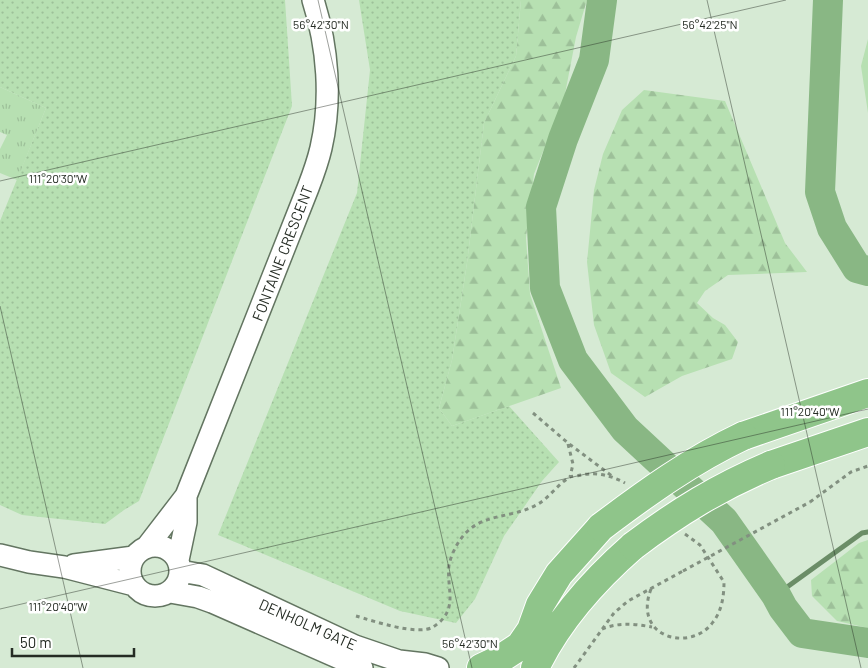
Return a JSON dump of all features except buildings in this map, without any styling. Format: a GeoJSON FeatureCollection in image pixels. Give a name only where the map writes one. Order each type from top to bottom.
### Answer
{"type":"FeatureCollection","features":[{"type":"Feature","properties":{"kind":"main road"},"geometry":{"type":"LineString","coordinates":[[481,668],[500,660],[520,646],[531,630],[540,606],[559,574],[601,526],[635,501],[718,448],[743,436],[868,392]]}},
{"type":"Feature","properties":{"kind":"main road"},"geometry":{"type":"LineString","coordinates":[[535,668],[577,601],[597,578],[633,546],[698,500],[738,479],[771,465],[868,432]]}},
{"type":"Feature","properties":{"kind":"street","name":"FONTAINE CRESCENT"},"geometry":{"type":"LineString","coordinates":[[140,552],[186,496],[305,197],[321,148],[327,106],[326,58],[320,21],[313,0]]}},
{"type":"Feature","properties":{"kind":"street","name":"FONTAINE CRESCENT"},"geometry":{"type":"LineString","coordinates":[[179,566],[186,522],[186,496]]}},
{"type":"Feature","properties":{"kind":"street"},"geometry":{"type":"LineString","coordinates":[[64,567],[140,552],[154,546],[168,550],[179,566],[176,586],[170,592],[163,596],[154,597],[139,591],[134,585],[130,571],[140,552]]}},
{"type":"Feature","properties":{"kind":"street"},"geometry":{"type":"LineString","coordinates":[[0,555],[29,562],[64,567],[134,585]]}},
{"type":"Feature","properties":{"kind":"street","name":"DENHOLM GATE"},"geometry":{"type":"LineString","coordinates":[[179,566],[203,575],[354,646],[399,661],[425,664],[438,668]]}},
{"type":"Feature","properties":{"kind":"street","name":"DENHOLM GATE"},"geometry":{"type":"LineString","coordinates":[[170,592],[198,597],[212,602],[362,668]]}},
{"type":"Feature","properties":{"kind":"path"},"geometry":{"type":"LineString","coordinates":[[533,413],[568,443],[612,476]]}},
{"type":"Feature","properties":{"kind":"path"},"geometry":{"type":"LineString","coordinates":[[568,443],[573,464],[570,477]]}},
{"type":"Feature","properties":{"kind":"path"},"geometry":{"type":"LineString","coordinates":[[574,668],[614,613],[628,601],[810,502],[851,472],[868,466]]}},
{"type":"Feature","properties":{"kind":"path"},"geometry":{"type":"LineString","coordinates":[[602,629],[621,624],[653,627]]}},
{"type":"Feature","properties":{"kind":"green space"},"geometry":{"type":"Polygon","coordinates":[[[0,0],[285,0],[292,106],[139,501],[105,524],[22,515],[0,505],[0,221],[46,108],[0,87],[0,0]]]}},
{"type":"Feature","properties":{"kind":"green space"},"geometry":{"type":"Polygon","coordinates":[[[359,0],[521,0],[516,56],[484,123],[467,263],[452,360],[439,408],[452,426],[509,406],[559,462],[542,481],[504,536],[475,599],[456,623],[400,611],[218,535],[357,193],[370,70],[359,0]]]}},
{"type":"Feature","properties":{"kind":"green space"},"geometry":{"type":"Polygon","coordinates":[[[521,0],[587,0],[576,37],[564,99],[534,174],[526,238],[530,294],[561,388],[452,426],[439,408],[452,360],[467,263],[484,123],[516,56],[521,0]]]}},
{"type":"Feature","properties":{"kind":"green space"},"geometry":{"type":"Polygon","coordinates":[[[868,39],[868,113],[861,66],[868,39]]]}},
{"type":"Feature","properties":{"kind":"green space"},"geometry":{"type":"Polygon","coordinates":[[[0,87],[46,108],[17,180],[0,173],[0,149],[7,135],[0,132],[0,87]]]}},
{"type":"Feature","properties":{"kind":"green space"},"geometry":{"type":"Polygon","coordinates":[[[644,90],[725,101],[785,243],[807,272],[728,275],[705,291],[697,303],[713,318],[725,325],[738,342],[732,359],[682,376],[645,397],[611,373],[594,325],[587,262],[594,190],[603,154],[622,110],[644,90]]]}},
{"type":"Feature","properties":{"kind":"green space"},"geometry":{"type":"Polygon","coordinates":[[[868,540],[868,628],[837,621],[812,596],[811,580],[859,543],[868,540]]]}},
{"type":"Feature","properties":{"kind":"waterway"},"geometry":{"type":"LineString","coordinates":[[602,0],[594,60],[563,139],[541,207],[545,288],[573,360],[625,429],[724,521],[802,633],[868,643]]}},
{"type":"Feature","properties":{"kind":"waterway"},"geometry":{"type":"LineString","coordinates":[[828,0],[820,192],[832,228],[857,268],[868,271]]}},
{"type":"Feature","properties":{"kind":"waterway"},"geometry":{"type":"LineString","coordinates":[[776,595],[862,533],[868,532]]}}]}
